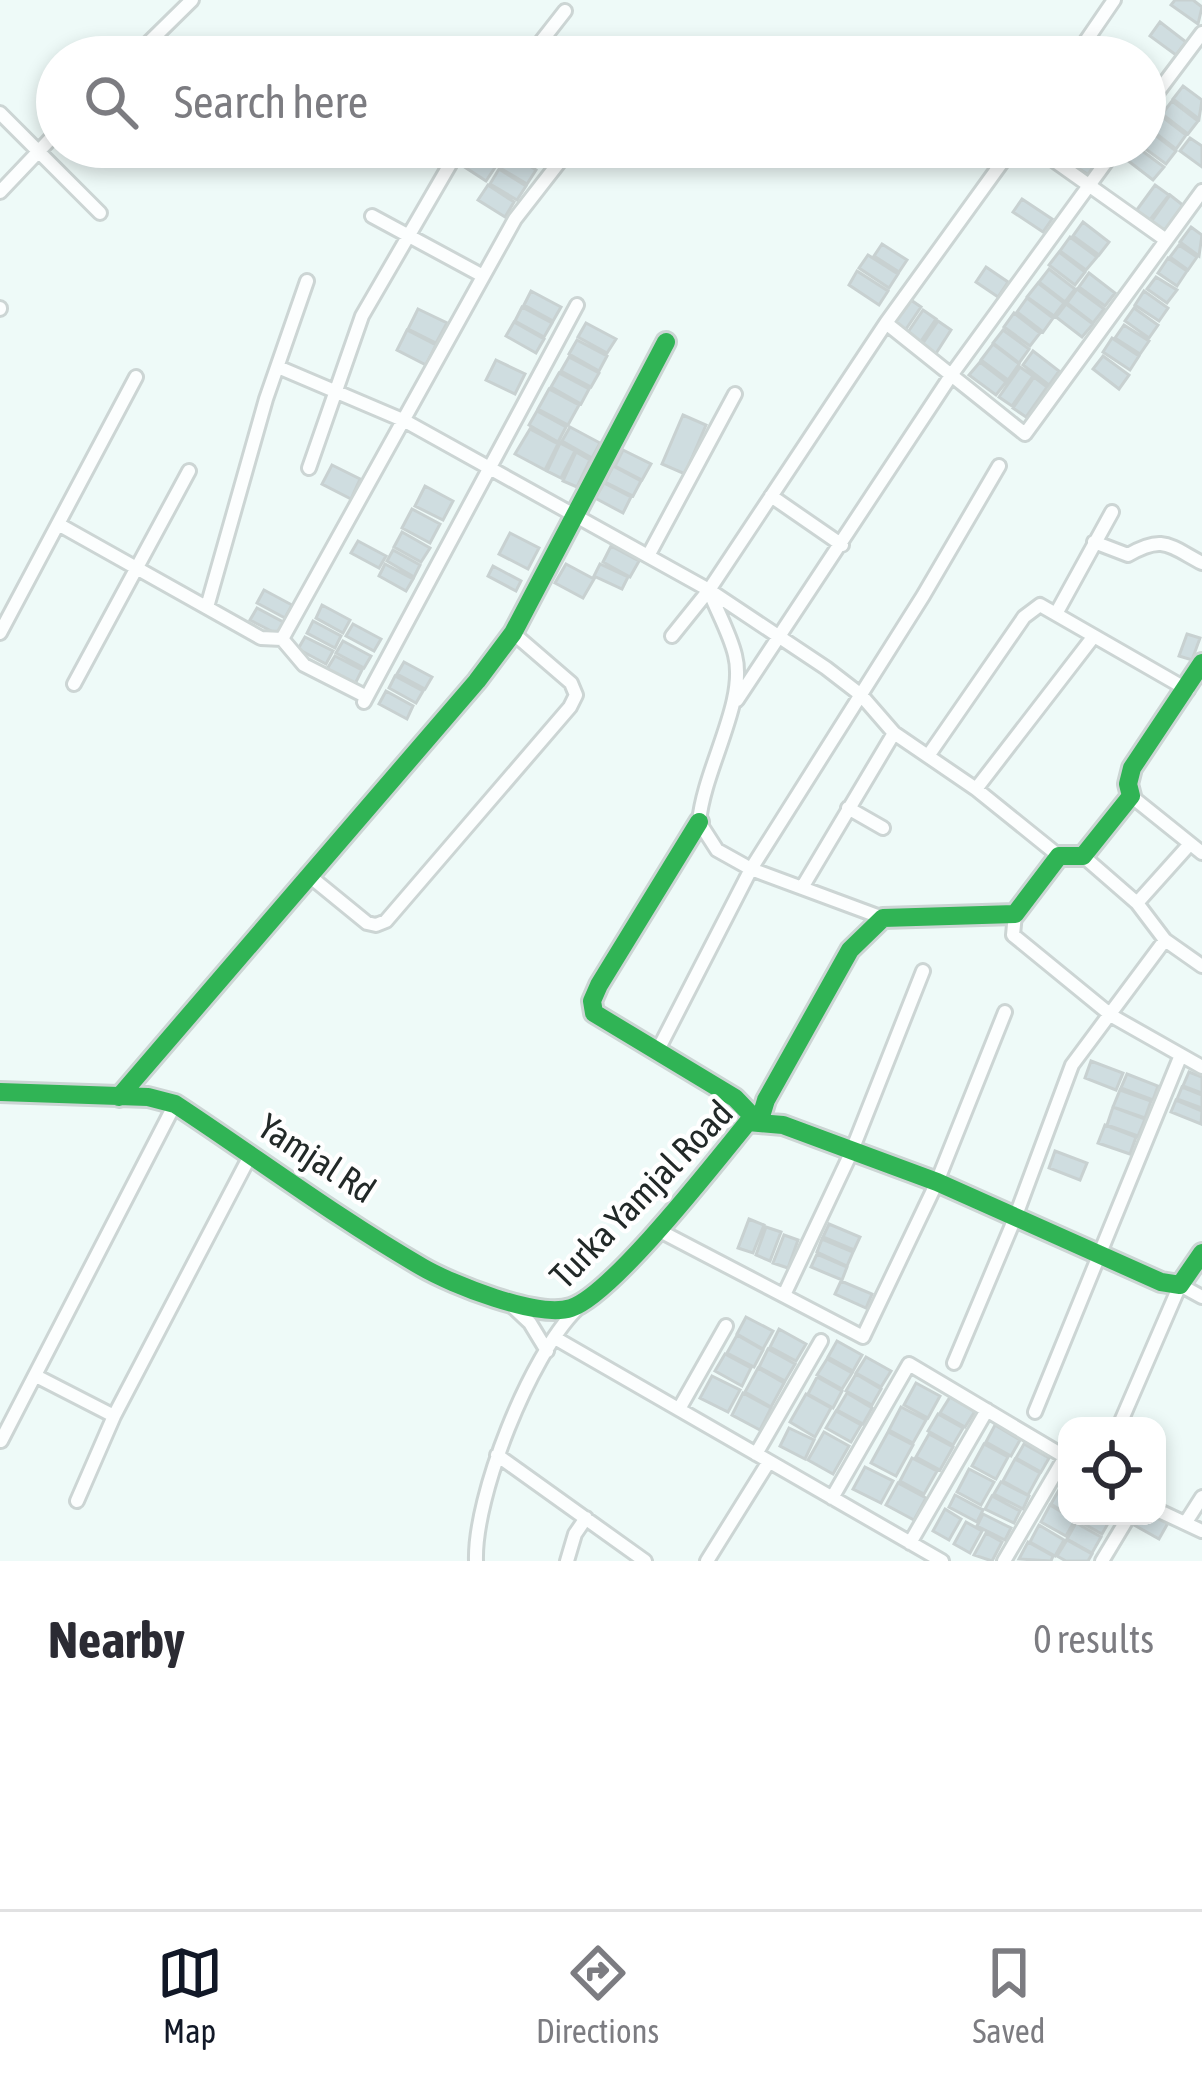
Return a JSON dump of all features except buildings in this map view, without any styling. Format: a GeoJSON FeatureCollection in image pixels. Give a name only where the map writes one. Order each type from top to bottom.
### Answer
{"type":"FeatureCollection","features":[{"type":"Feature","properties":{"kind":"street"},"geometry":{"type":"LineString","coordinates":[[155,36],[192,0]]}},
{"type":"Feature","properties":{"kind":"street"},"geometry":{"type":"LineString","coordinates":[[1089,36],[1114,0]]}},
{"type":"Feature","properties":{"kind":"street"},"geometry":{"type":"LineString","coordinates":[[545,36],[565,10]]}},
{"type":"Feature","properties":{"kind":"street"},"geometry":{"type":"LineString","coordinates":[[1166,82],[1202,33]]}},
{"type":"Feature","properties":{"kind":"street"},"geometry":{"type":"LineString","coordinates":[[0,112],[36,149]]}},
{"type":"Feature","properties":{"kind":"street"},"geometry":{"type":"LineString","coordinates":[[0,192],[36,153]]}},
{"type":"Feature","properties":{"kind":"street"},"geometry":{"type":"LineString","coordinates":[[55,168],[100,213]]}},
{"type":"Feature","properties":{"kind":"street"},"geometry":{"type":"LineString","coordinates":[[309,468],[362,316],[448,168]]}},
{"type":"Feature","properties":{"kind":"street"},"geometry":{"type":"LineString","coordinates":[[282,639],[515,219],[555,168]]}},
{"type":"Feature","properties":{"kind":"street"},"geometry":{"type":"LineString","coordinates":[[672,636],[709,590],[886,323],[998,168]]}},
{"type":"Feature","properties":{"kind":"street"},"geometry":{"type":"LineString","coordinates":[[1066,168],[1166,240]]}},
{"type":"Feature","properties":{"kind":"street"},"geometry":{"type":"LineString","coordinates":[[1102,168],[952,374],[737,700],[710,766],[699,822],[592,1001],[593,1013],[735,1098],[759,1123],[783,1125],[937,1182],[1202,1297]]}},
{"type":"Feature","properties":{"kind":"street"},"geometry":{"type":"LineString","coordinates":[[886,323],[1025,434],[1202,191]]}},
{"type":"Feature","properties":{"kind":"street"},"geometry":{"type":"LineString","coordinates":[[372,216],[483,276]]}},
{"type":"Feature","properties":{"kind":"street"},"geometry":{"type":"LineString","coordinates":[[207,608],[307,281]]}},
{"type":"Feature","properties":{"kind":"street"},"geometry":{"type":"LineString","coordinates":[[58,524],[261,638],[282,639],[304,664],[365,699],[577,304]]}},
{"type":"Feature","properties":{"kind":"street"},"geometry":{"type":"LineString","coordinates":[[119,1096],[477,682],[513,633],[667,342]]}},
{"type":"Feature","properties":{"kind":"street"},"geometry":{"type":"LineString","coordinates":[[278,367],[405,421],[709,590],[826,668],[861,695],[893,733],[976,789],[1059,856],[1083,856],[1137,903],[1165,940],[1202,966]]}},
{"type":"Feature","properties":{"kind":"street"},"geometry":{"type":"LineString","coordinates":[[0,633],[136,377]]}},
{"type":"Feature","properties":{"kind":"street"},"geometry":{"type":"LineString","coordinates":[[648,556],[734,394]]}},
{"type":"Feature","properties":{"kind":"street"},"geometry":{"type":"LineString","coordinates":[[658,1050],[751,869],[1000,466]]}},
{"type":"Feature","properties":{"kind":"street"},"geometry":{"type":"LineString","coordinates":[[74,684],[189,471]]}},
{"type":"Feature","properties":{"kind":"street"},"geometry":{"type":"LineString","coordinates":[[771,496],[842,545]]}},
{"type":"Feature","properties":{"kind":"street"},"geometry":{"type":"LineString","coordinates":[[1057,612],[1112,512]]}},
{"type":"Feature","properties":{"kind":"street"},"geometry":{"type":"LineString","coordinates":[[1094,542],[1127,555],[1144,543],[1154,543],[1202,563]]}},
{"type":"Feature","properties":{"kind":"street"},"geometry":{"type":"LineString","coordinates":[[709,590],[736,657],[737,700]]}},
{"type":"Feature","properties":{"kind":"street"},"geometry":{"type":"LineString","coordinates":[[0,591],[20,595]]}},
{"type":"Feature","properties":{"kind":"street"},"geometry":{"type":"LineString","coordinates":[[928,756],[1031,609],[1040,605],[1094,636],[1197,676],[1132,769],[1128,784],[1131,796],[1196,849],[1137,903]]}},
{"type":"Feature","properties":{"kind":"street"},"geometry":{"type":"LineString","coordinates":[[307,874],[367,922],[386,921],[570,707],[575,695],[571,683],[513,633]]}},
{"type":"Feature","properties":{"kind":"street"},"geometry":{"type":"LineString","coordinates":[[976,789],[1094,636]]}},
{"type":"Feature","properties":{"kind":"street"},"geometry":{"type":"LineString","coordinates":[[803,886],[893,733]]}},
{"type":"Feature","properties":{"kind":"street"},"geometry":{"type":"LineString","coordinates":[[1083,856],[1131,796]]}},
{"type":"Feature","properties":{"kind":"street"},"geometry":{"type":"LineString","coordinates":[[848,808],[883,828]]}},
{"type":"Feature","properties":{"kind":"street"},"geometry":{"type":"LineString","coordinates":[[699,822],[717,850],[751,869],[883,918],[1015,914]]}},
{"type":"Feature","properties":{"kind":"street"},"geometry":{"type":"LineString","coordinates":[[1059,856],[1015,914],[1013,935],[1112,1016],[1202,1066]]}},
{"type":"Feature","properties":{"kind":"street","name":"Turka Yamjal Road"},"geometry":{"type":"LineString","coordinates":[[476,1561],[496,1455],[555,1338],[588,1298],[658,1230],[741,1129],[748,1122],[759,1123],[766,1100],[850,950],[883,918]]}},
{"type":"Feature","properties":{"kind":"street"},"geometry":{"type":"LineString","coordinates":[[955,1363],[1016,1218],[1072,1065],[1165,940]]}},
{"type":"Feature","properties":{"kind":"street"},"geometry":{"type":"LineString","coordinates":[[784,1295],[851,1153],[923,971]]}},
{"type":"Feature","properties":{"kind":"street"},"geometry":{"type":"LineString","coordinates":[[658,1230],[863,1337],[937,1182],[1005,1012]]}},
{"type":"Feature","properties":{"kind":"street"},"geometry":{"type":"LineString","coordinates":[[1035,1412],[1181,1055]]}},
{"type":"Feature","properties":{"kind":"street","name":"Yamjal Rd"},"geometry":{"type":"LineString","coordinates":[[0,1092],[148,1097],[175,1104],[425,1269],[505,1300],[550,1311],[588,1298]]}},
{"type":"Feature","properties":{"kind":"street"},"geometry":{"type":"LineString","coordinates":[[1,1441],[175,1104]]}},
{"type":"Feature","properties":{"kind":"street"},"geometry":{"type":"LineString","coordinates":[[77,1501],[114,1416],[250,1154]]}},
{"type":"Feature","properties":{"kind":"street"},"geometry":{"type":"LineString","coordinates":[[1123,1417],[1180,1286],[1202,1253]]}},
{"type":"Feature","properties":{"kind":"street"},"geometry":{"type":"LineString","coordinates":[[505,1300],[530,1323],[547,1351]]}},
{"type":"Feature","properties":{"kind":"street"},"geometry":{"type":"LineString","coordinates":[[679,1409],[726,1326]]}},
{"type":"Feature","properties":{"kind":"street"},"geometry":{"type":"LineString","coordinates":[[555,1338],[941,1561]]}},
{"type":"Feature","properties":{"kind":"street"},"geometry":{"type":"LineString","coordinates":[[707,1561],[821,1341]]}},
{"type":"Feature","properties":{"kind":"street"},"geometry":{"type":"LineString","coordinates":[[832,1498],[909,1364],[1058,1453]]}},
{"type":"Feature","properties":{"kind":"street"},"geometry":{"type":"LineString","coordinates":[[36,1376],[114,1416]]}},
{"type":"Feature","properties":{"kind":"street"},"geometry":{"type":"LineString","coordinates":[[910,1543],[987,1410]]}},
{"type":"Feature","properties":{"kind":"street"},"geometry":{"type":"LineString","coordinates":[[496,1455],[645,1561]]}},
{"type":"Feature","properties":{"kind":"street"},"geometry":{"type":"LineString","coordinates":[[1004,1561],[1058,1471]]}},
{"type":"Feature","properties":{"kind":"street"},"geometry":{"type":"LineString","coordinates":[[1186,1522],[1202,1497]]}},
{"type":"Feature","properties":{"kind":"street"},"geometry":{"type":"LineString","coordinates":[[1166,1514],[1202,1532]]}},
{"type":"Feature","properties":{"kind":"street"},"geometry":{"type":"LineString","coordinates":[[567,1561],[575,1534],[586,1519]]}},
{"type":"Feature","properties":{"kind":"street"},"geometry":{"type":"LineString","coordinates":[[1102,1561],[1124,1525]]}},
{"type":"Feature","properties":{"kind":"traffic: fast"},"geometry":{"type":"LineString","coordinates":[[119,1097],[477,681],[513,633],[666,342]]}},
{"type":"Feature","properties":{"kind":"traffic: fast"},"geometry":{"type":"LineString","coordinates":[[759,1123],[766,1100],[850,950],[883,918],[1015,914],[1059,856],[1083,856],[1131,796],[1132,768],[1202,663]]}},
{"type":"Feature","properties":{"kind":"traffic: fast"},"geometry":{"type":"LineString","coordinates":[[699,822],[599,985],[592,1001],[594,1013],[735,1098],[759,1123]]}},
{"type":"Feature","properties":{"kind":"traffic: fast"},"geometry":{"type":"LineString","coordinates":[[0,1092],[148,1097],[175,1104],[422,1267],[473,1290],[538,1309],[571,1308],[611,1279],[663,1225],[748,1122],[783,1125],[937,1182],[1161,1282],[1180,1285],[1202,1253]]}}]}
